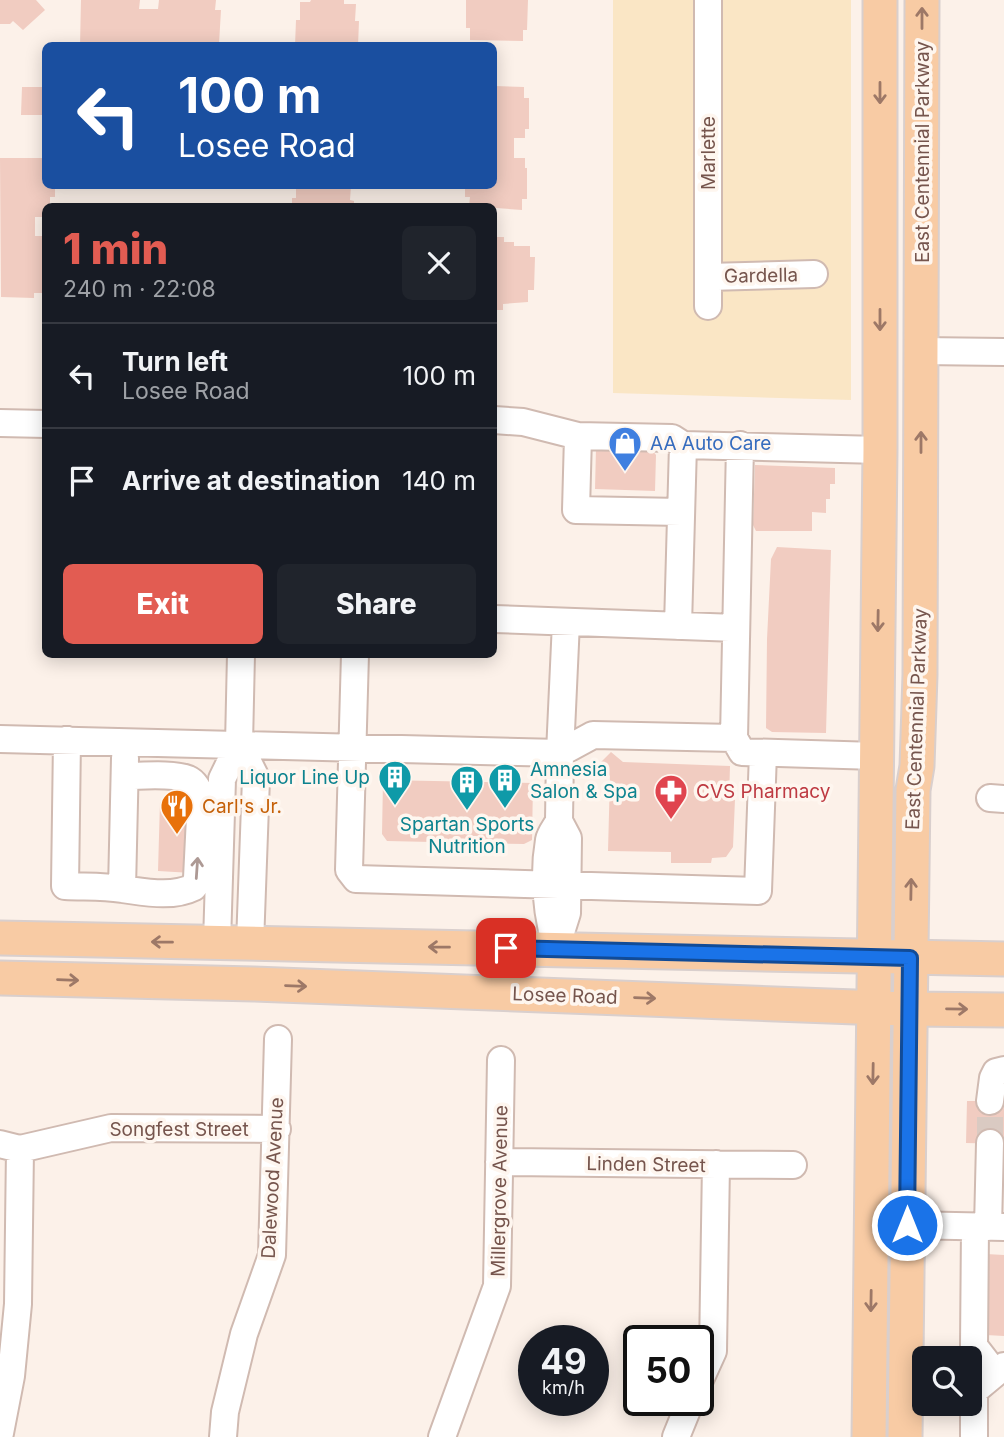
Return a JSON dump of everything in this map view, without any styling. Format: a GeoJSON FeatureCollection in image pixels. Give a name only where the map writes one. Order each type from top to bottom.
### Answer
{"type":"FeatureCollection","features":[{"type":"Feature","properties":{"kind":"main road","name":"East Centennial Parkway"},"geometry":{"type":"LineString","coordinates":[[869,1437],[880,450],[880,0]]}},
{"type":"Feature","properties":{"kind":"main road","name":"East Centennial Parkway"},"geometry":{"type":"LineString","coordinates":[[905,1437],[913,790],[917,766],[920,675],[922,0]]}},
{"type":"Feature","properties":{"kind":"main road"},"geometry":{"type":"LineString","coordinates":[[880,450],[900,474],[900,617],[920,675]]}},
{"type":"Feature","properties":{"kind":"main road"},"geometry":{"type":"LineString","coordinates":[[0,938],[328,946],[556,948],[1004,960]]}},
{"type":"Feature","properties":{"kind":"main road"},"geometry":{"type":"LineString","coordinates":[[120,981],[182,968],[211,967],[250,944]]}},
{"type":"Feature","properties":{"kind":"main road"},"geometry":{"type":"LineString","coordinates":[[216,983],[250,967],[273,965],[328,946]]}},
{"type":"Feature","properties":{"kind":"main road","name":"Losee Road"},"geometry":{"type":"LineString","coordinates":[[0,978],[1004,1010]]}},
{"type":"Feature","properties":{"kind":"street","name":"Marlette"},"geometry":{"type":"LineString","coordinates":[[708,0],[708,306]]}},
{"type":"Feature","properties":{"kind":"street","name":"Gardella"},"geometry":{"type":"LineString","coordinates":[[708,276],[814,274]]}},
{"type":"Feature","properties":{"kind":"street"},"geometry":{"type":"LineString","coordinates":[[922,351],[1004,352]]}},
{"type":"Feature","properties":{"kind":"street"},"geometry":{"type":"LineString","coordinates":[[497,420],[523,422],[578,436],[672,438],[683,445],[880,450]]}},
{"type":"Feature","properties":{"kind":"street"},"geometry":{"type":"LineString","coordinates":[[0,424],[42,424]]}},
{"type":"Feature","properties":{"kind":"street"},"geometry":{"type":"LineString","coordinates":[[578,436],[576,510],[681,512]]}},
{"type":"Feature","properties":{"kind":"street"},"geometry":{"type":"LineString","coordinates":[[678,626],[683,445]]}},
{"type":"Feature","properties":{"kind":"street"},"geometry":{"type":"LineString","coordinates":[[740,446],[734,738],[742,752],[876,756]]}},
{"type":"Feature","properties":{"kind":"street"},"geometry":{"type":"LineString","coordinates":[[497,619],[736,628]]}},
{"type":"Feature","properties":{"kind":"street"},"geometry":{"type":"LineString","coordinates":[[556,948],[567,913],[557,884],[549,838],[559,821],[566,622]]}},
{"type":"Feature","properties":{"kind":"street"},"geometry":{"type":"LineString","coordinates":[[216,943],[222,779],[239,744],[241,658]]}},
{"type":"Feature","properties":{"kind":"street"},"geometry":{"type":"LineString","coordinates":[[355,658],[349,870],[356,879],[758,891],[763,753]]}},
{"type":"Feature","properties":{"kind":"street"},"geometry":{"type":"LineString","coordinates":[[0,739],[561,753],[593,735],[734,738]]}},
{"type":"Feature","properties":{"kind":"street"},"geometry":{"type":"LineString","coordinates":[[67,740],[65,886],[122,889],[141,893],[184,892],[194,887],[197,878],[201,797],[198,788],[189,779],[125,776]]}},
{"type":"Feature","properties":{"kind":"street"},"geometry":{"type":"LineString","coordinates":[[122,889],[126,742]]}},
{"type":"Feature","properties":{"kind":"street"},"geometry":{"type":"LineString","coordinates":[[239,744],[256,778],[250,944]]}},
{"type":"Feature","properties":{"kind":"street","name":"Dalewood Avenue"},"geometry":{"type":"LineString","coordinates":[[223,1437],[225,1412],[244,1334],[272,1255],[278,1040]]}},
{"type":"Feature","properties":{"kind":"street","name":"Millergrove Avenue"},"geometry":{"type":"LineString","coordinates":[[442,1437],[497,1286],[501,1060]]}},
{"type":"Feature","properties":{"kind":"street"},"geometry":{"type":"LineString","coordinates":[[990,1101],[993,1078],[996,1072],[1004,1070]]}},
{"type":"Feature","properties":{"kind":"street","name":"Songfest Street"},"geometry":{"type":"LineString","coordinates":[[10,1146],[111,1128],[277,1129]]}},
{"type":"Feature","properties":{"kind":"street"},"geometry":{"type":"LineString","coordinates":[[974,1437],[974,1391],[1000,1370],[974,1346],[989,1227],[990,1143]]}},
{"type":"Feature","properties":{"kind":"street"},"geometry":{"type":"LineString","coordinates":[[0,1433],[11,1376],[10,1146]]}},
{"type":"Feature","properties":{"kind":"street","name":"Linden Street"},"geometry":{"type":"LineString","coordinates":[[499,1162],[793,1165]]}},
{"type":"Feature","properties":{"kind":"street"},"geometry":{"type":"LineString","coordinates":[[713,1325],[716,1164]]}},
{"type":"Feature","properties":{"kind":"street"},"geometry":{"type":"LineString","coordinates":[[907,1225],[989,1227]]}},
{"type":"Feature","properties":{"kind":"street"},"geometry":{"type":"LineString","coordinates":[[676,1437],[685,1416]]}},
{"type":"Feature","properties":{"kind":"sand"},"geometry":{"type":"Polygon","coordinates":[[[613,0],[851,0],[851,400],[613,393],[613,0]]]}},
{"type":"Feature","properties":{"kind":"building"},"geometry":{"type":"Polygon","coordinates":[[[0,0],[36,0],[45,10],[23,30],[13,21],[10,24],[0,24],[0,0]]]}},
{"type":"Feature","properties":{"kind":"building"},"geometry":{"type":"Polygon","coordinates":[[[81,0],[140,0],[139,9],[158,9],[159,0],[216,0],[215,10],[221,10],[219,42],[80,42],[81,0]]]}},
{"type":"Feature","properties":{"kind":"building"},"geometry":{"type":"Polygon","coordinates":[[[344,0],[344,4],[356,4],[358,42],[295,42],[296,20],[300,20],[300,2],[344,0]]]}},
{"type":"Feature","properties":{"kind":"building"},"geometry":{"type":"Polygon","coordinates":[[[466,0],[528,0],[527,30],[523,30],[523,41],[470,40],[470,28],[466,28],[466,0]]]}},
{"type":"Feature","properties":{"kind":"building"},"geometry":{"type":"Polygon","coordinates":[[[497,86],[524,87],[524,98],[529,98],[529,129],[525,129],[525,138],[514,138],[514,158],[525,158],[527,168],[527,199],[522,199],[522,210],[497,208],[497,203],[469,203],[470,197],[465,197],[465,189],[497,189],[497,86]]]}},
{"type":"Feature","properties":{"kind":"building"},"geometry":{"type":"Polygon","coordinates":[[[22,87],[42,87],[42,115],[21,115],[22,87]]]}},
{"type":"Feature","properties":{"kind":"building"},"geometry":{"type":"Polygon","coordinates":[[[0,158],[42,158],[42,189],[55,189],[55,197],[50,197],[50,203],[42,203],[42,217],[35,217],[35,236],[42,236],[42,293],[34,293],[34,298],[1,297],[0,158]]]}},
{"type":"Feature","properties":{"kind":"building"},"geometry":{"type":"Polygon","coordinates":[[[296,189],[351,189],[350,200],[354,203],[292,203],[292,198],[296,198],[296,189]]]}},
{"type":"Feature","properties":{"kind":"building"},"geometry":{"type":"Polygon","coordinates":[[[497,237],[504,237],[504,242],[514,242],[514,246],[530,246],[530,257],[535,257],[534,290],[528,290],[528,302],[503,304],[503,310],[497,310],[497,237]]]}},
{"type":"Feature","properties":{"kind":"building","name":"AA Auto Care"},"geometry":{"type":"Polygon","coordinates":[[[596,448],[652,450],[656,455],[655,491],[595,489],[596,448]]]}},
{"type":"Feature","properties":{"kind":"building"},"geometry":{"type":"Polygon","coordinates":[[[755,465],[835,468],[835,484],[830,484],[826,513],[812,512],[812,531],[756,531],[753,525],[755,465]]]}},
{"type":"Feature","properties":{"kind":"building"},"geometry":{"type":"Polygon","coordinates":[[[777,547],[831,550],[826,733],[772,732],[766,728],[771,559],[777,547]]]}},
{"type":"Feature","properties":{"kind":"building","name":"CVS Pharmacy"},"geometry":{"type":"Polygon","coordinates":[[[611,752],[623,762],[730,766],[729,799],[735,799],[733,847],[726,857],[712,858],[711,863],[671,863],[671,852],[608,851],[610,776],[599,764],[611,752]]]}},
{"type":"Feature","properties":{"kind":"building"},"geometry":{"type":"Polygon","coordinates":[[[383,780],[533,783],[532,840],[524,844],[387,841],[382,834],[383,780]]]}},
{"type":"Feature","properties":{"kind":"building","name":"Carl's Jr."},"geometry":{"type":"Polygon","coordinates":[[[160,802],[196,803],[192,873],[158,871],[160,802]]]}},
{"type":"Feature","properties":{"kind":"building"},"geometry":{"type":"Polygon","coordinates":[[[1004,1086],[1004,1144],[966,1143],[967,1101],[1001,1101],[1004,1086]]]}},
{"type":"Feature","properties":{"kind":"building"},"geometry":{"type":"Polygon","coordinates":[[[986,1254],[1004,1255],[1004,1336],[986,1335],[986,1254]]]}},
{"type":"Feature","properties":{"kind":"tunnel"},"geometry":{"type":"LineString","coordinates":[[990,1101],[990,1143]]}},
{"type":"Feature","properties":{"kind":"place","name":"AA Auto Care"},"geometry":{"type":"Point","coordinates":[625,473]}},
{"type":"Feature","properties":{"kind":"place","name":"Liquor Line Up"},"geometry":{"type":"Point","coordinates":[395,807]}},
{"type":"Feature","properties":{"kind":"place","name":"Amnesia Salon & Spa"},"geometry":{"type":"Point","coordinates":[505,810]}},
{"type":"Feature","properties":{"kind":"place","name":"Spartan Sports Nutrition"},"geometry":{"type":"Point","coordinates":[467,812]}},
{"type":"Feature","properties":{"kind":"place","name":"CVS Pharmacy"},"geometry":{"type":"Point","coordinates":[671,821]}},
{"type":"Feature","properties":{"kind":"place","name":"Carl's Jr."},"geometry":{"type":"Point","coordinates":[177,836]}},
{"type":"Feature","properties":{"kind":"route"},"geometry":{"type":"LineString","coordinates":[[506,948],[910,958],[907,1225]]}}]}
